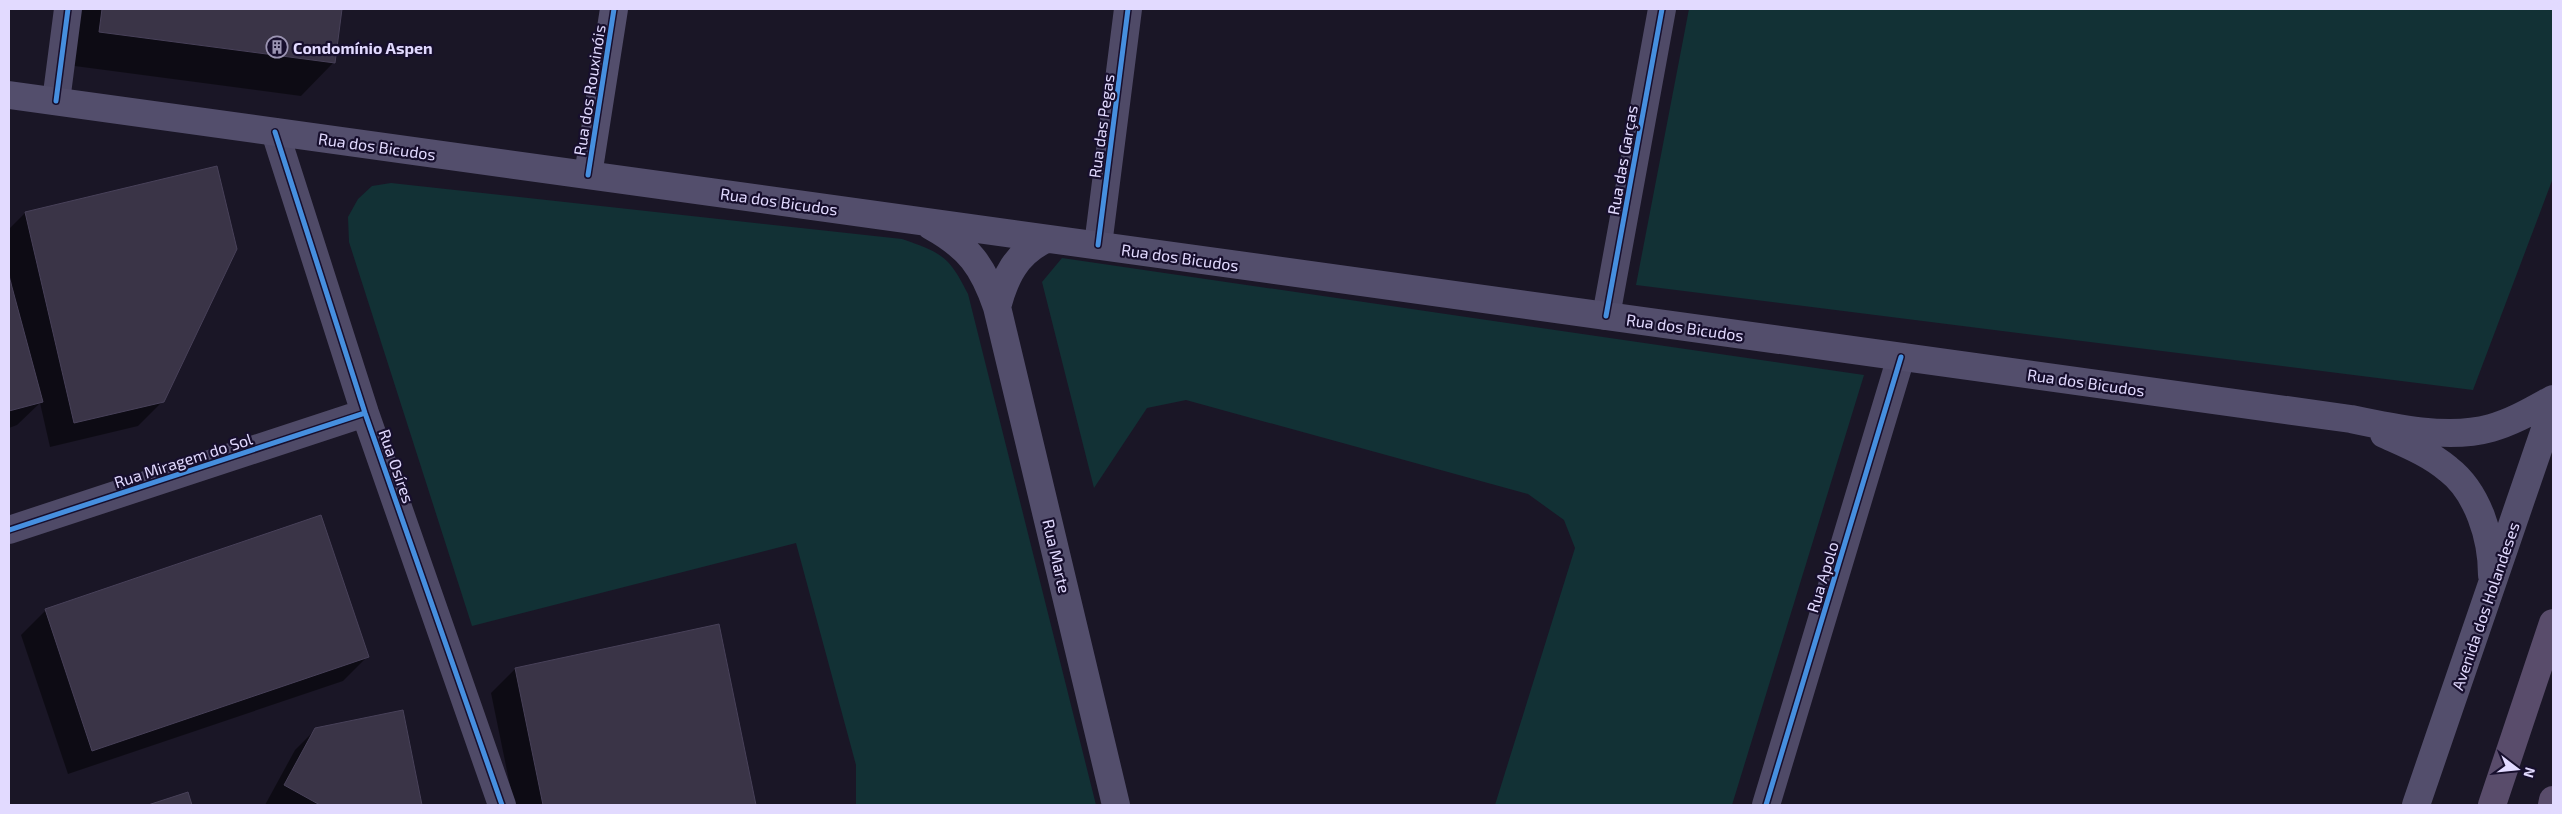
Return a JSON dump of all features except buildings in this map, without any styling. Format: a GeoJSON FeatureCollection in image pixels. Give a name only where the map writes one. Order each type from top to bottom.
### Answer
{"type":"FeatureCollection","features":[{"type":"Feature","properties":{"kind":"main road","name":"Rua dos Rouxinóis"},"geometry":{"type":"LineString","coordinates":[[588,175],[614,9]]}},
{"type":"Feature","properties":{"kind":"main road","name":"Rua dos Bicudos"},"geometry":{"type":"LineString","coordinates":[[9,95],[2351,419],[2390,427],[2466,432],[2490,429],[2515,420],[2553,399]]}},
{"type":"Feature","properties":{"kind":"main road","name":"Rua Marte"},"geometry":{"type":"LineString","coordinates":[[924,221],[960,244],[970,254],[988,279],[997,307],[1116,805]]}},
{"type":"Feature","properties":{"kind":"main road"},"geometry":{"type":"LineString","coordinates":[[997,307],[1012,267],[1031,246],[1046,239]]}},
{"type":"Feature","properties":{"kind":"main road","name":"Avenida dos Holandeses"},"geometry":{"type":"LineString","coordinates":[[2416,805],[2553,406]]}},
{"type":"Feature","properties":{"kind":"main road","name":"Rua dos Bicudos"},"geometry":{"type":"LineString","coordinates":[[2351,419],[2425,453],[2450,470],[2470,493],[2481,516],[2488,540],[2492,566],[2491,591]]}},
{"type":"Feature","properties":{"kind":"main road"},"geometry":{"type":"LineString","coordinates":[[2492,805],[2553,623]]}},
{"type":"Feature","properties":{"kind":"main road"},"geometry":{"type":"LineString","coordinates":[[2552,805],[2553,800]]}},
{"type":"Feature","properties":{"kind":"street"},"geometry":{"type":"LineString","coordinates":[[56,101],[68,9]]}},
{"type":"Feature","properties":{"kind":"street","name":"Rua das Pegas"},"geometry":{"type":"LineString","coordinates":[[1098,246],[1128,9]]}},
{"type":"Feature","properties":{"kind":"street","name":"Rua das Garças"},"geometry":{"type":"LineString","coordinates":[[1606,316],[1662,9]]}},
{"type":"Feature","properties":{"kind":"street","name":"Rua Osíres"},"geometry":{"type":"LineString","coordinates":[[275,132],[365,413],[502,805]]}},
{"type":"Feature","properties":{"kind":"street","name":"Rua Apolo"},"geometry":{"type":"LineString","coordinates":[[1766,805],[1901,357]]}},
{"type":"Feature","properties":{"kind":"street","name":"Rua Miragem do Sol"},"geometry":{"type":"LineString","coordinates":[[9,530],[365,413]]}},
{"type":"Feature","properties":{"kind":"green space"},"geometry":{"type":"Polygon","coordinates":[[[1689,9],[2553,9],[2553,178],[2473,390],[1636,285],[1689,9]]]}},
{"type":"Feature","properties":{"kind":"green space"},"geometry":{"type":"Polygon","coordinates":[[[391,183],[902,239],[927,248],[943,258],[955,271],[968,294],[1096,805],[856,805],[856,765],[796,543],[472,626],[349,242],[348,217],[358,199],[372,186],[391,183]]]}},
{"type":"Feature","properties":{"kind":"green space"},"geometry":{"type":"Polygon","coordinates":[[[1062,258],[1864,375],[1732,805],[1495,805],[1575,548],[1564,520],[1528,494],[1186,400],[1147,408],[1094,488],[1042,282],[1062,258]]]}},
{"type":"Feature","properties":{"kind":"cycle path"},"geometry":{"type":"LineString","coordinates":[[56,101],[68,9]]}},
{"type":"Feature","properties":{"kind":"cycle path"},"geometry":{"type":"LineString","coordinates":[[588,175],[614,9]]}},
{"type":"Feature","properties":{"kind":"cycle path"},"geometry":{"type":"LineString","coordinates":[[1098,245],[1128,9]]}},
{"type":"Feature","properties":{"kind":"cycle path"},"geometry":{"type":"LineString","coordinates":[[1606,316],[1662,9]]}},
{"type":"Feature","properties":{"kind":"cycle path"},"geometry":{"type":"LineString","coordinates":[[275,132],[365,413],[502,805]]}},
{"type":"Feature","properties":{"kind":"cycle path"},"geometry":{"type":"LineString","coordinates":[[1766,805],[1901,357]]}},
{"type":"Feature","properties":{"kind":"cycle path"},"geometry":{"type":"LineString","coordinates":[[9,530],[365,413]]}},
{"type":"Feature","properties":{"kind":"place","name":"Condomínio Aspen"},"geometry":{"type":"Point","coordinates":[277,47]}}]}
